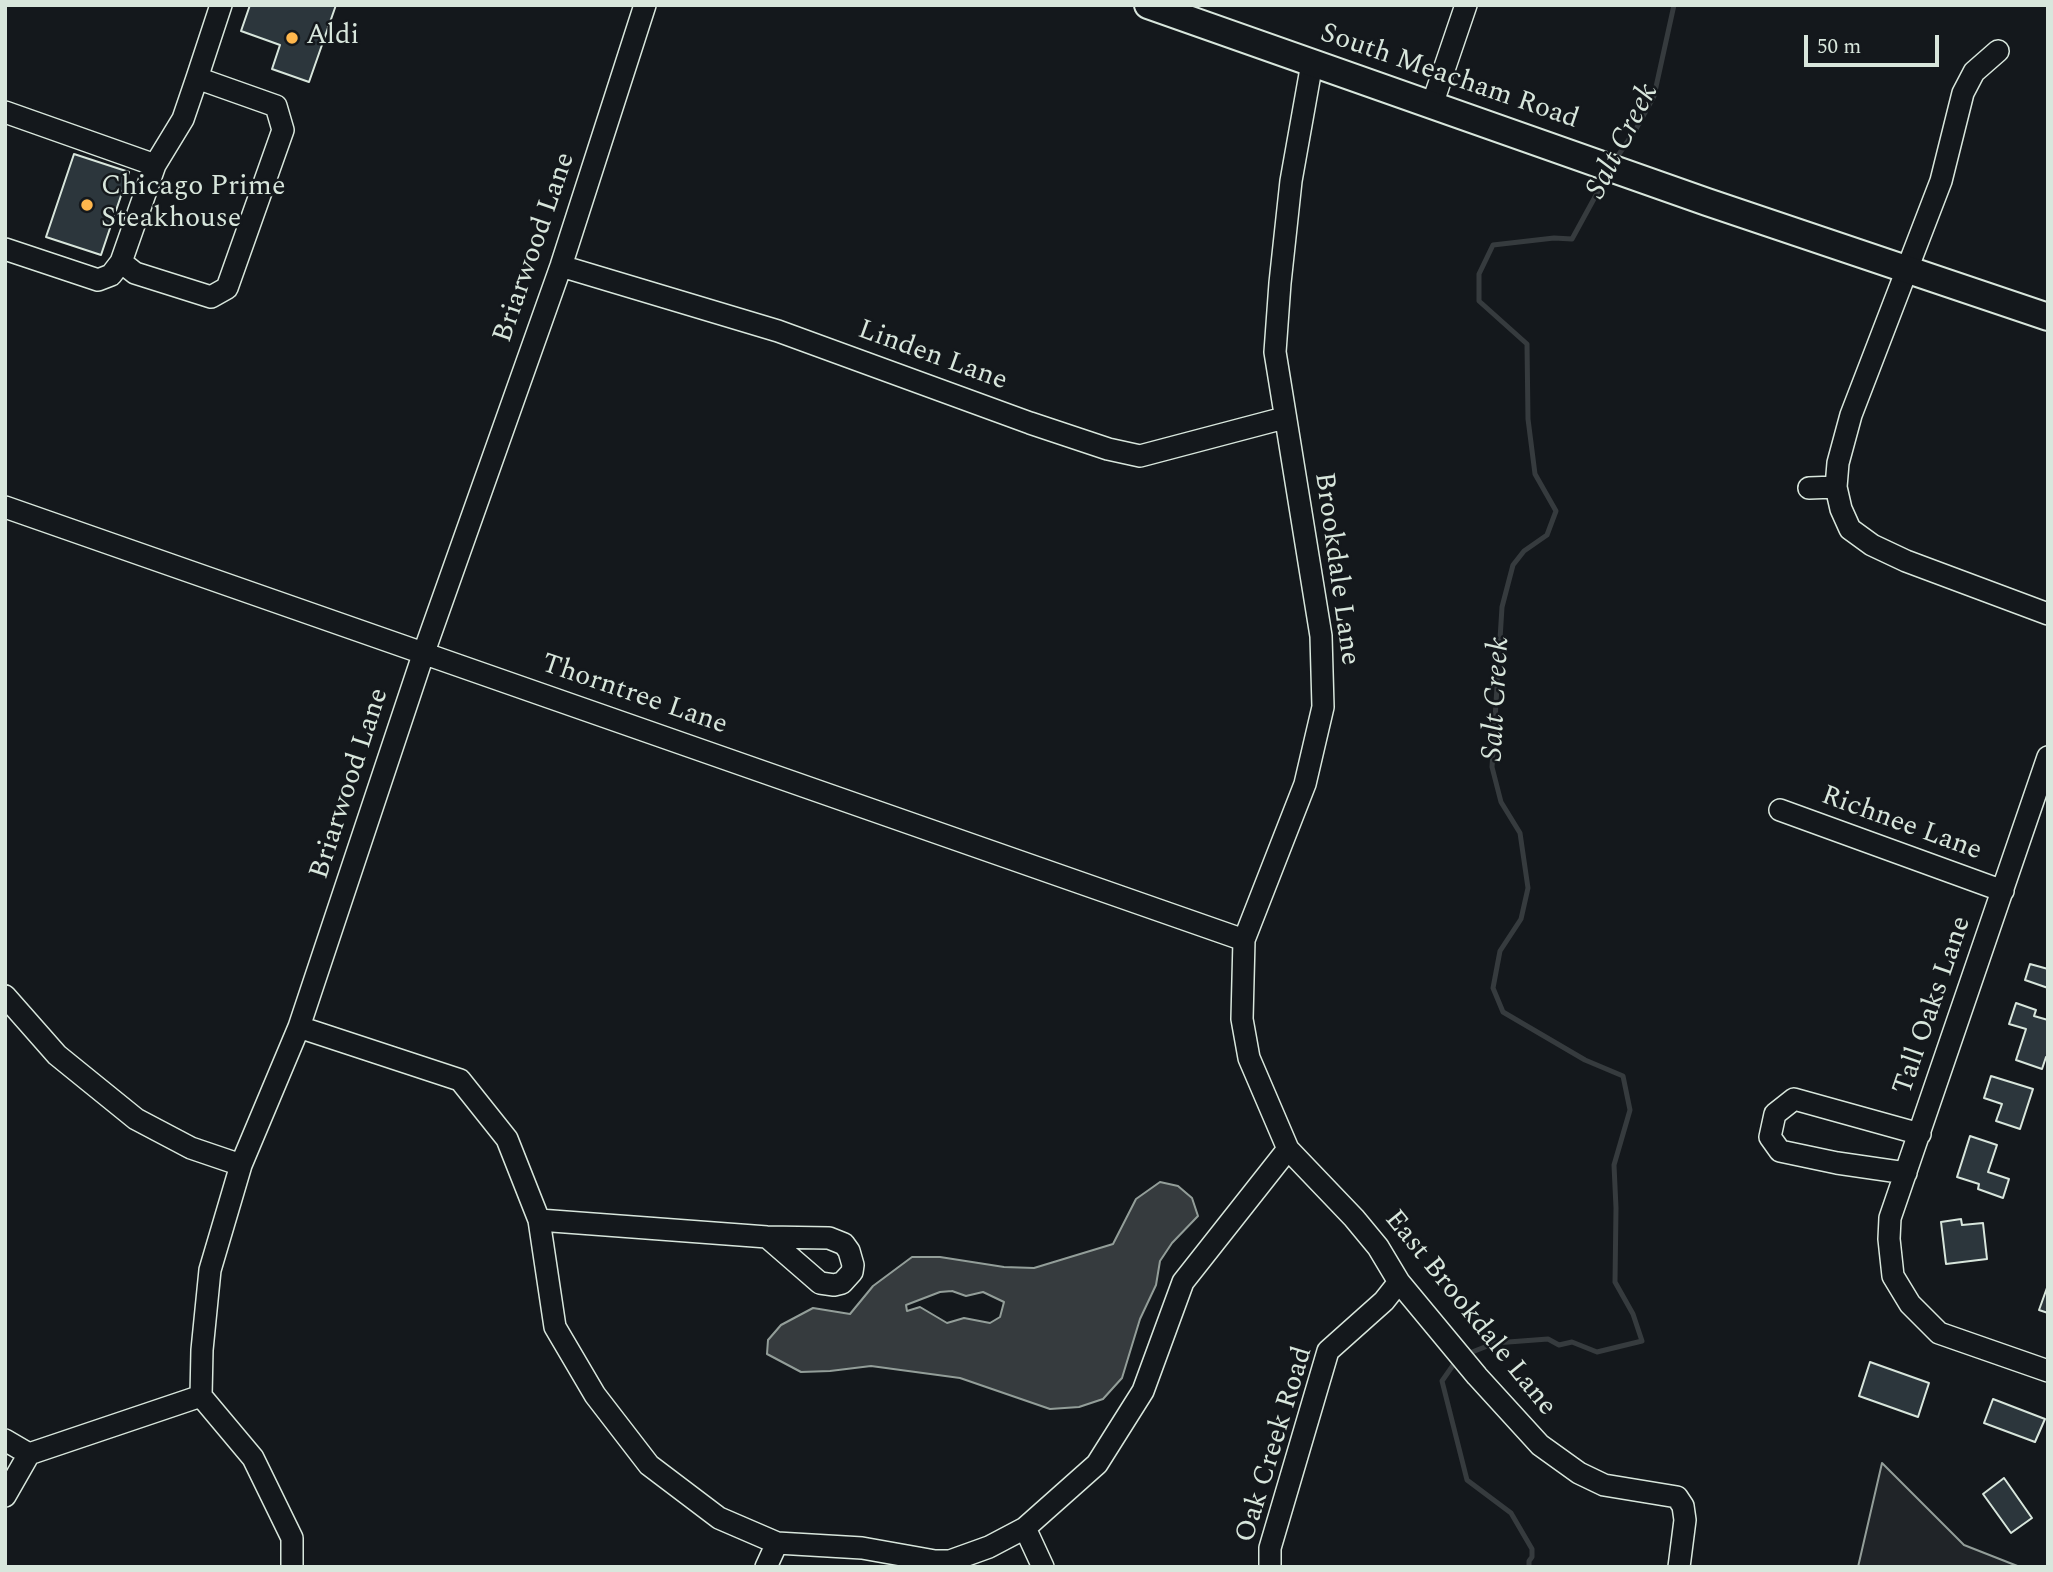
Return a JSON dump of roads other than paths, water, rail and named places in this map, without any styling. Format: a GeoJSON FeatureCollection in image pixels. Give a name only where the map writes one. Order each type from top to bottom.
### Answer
{"type":"FeatureCollection","features":[{"type":"Feature","properties":{"kind":"main road","name":"South Meacham Road"},"geometry":{"type":"LineString","coordinates":[[1148,5],[1707,202],[2048,317]]}},
{"type":"Feature","properties":{"kind":"street"},"geometry":{"type":"LineString","coordinates":[[5,249],[98,280],[111,275],[121,262],[155,165],[183,119],[221,5]]}},
{"type":"Feature","properties":{"kind":"street","name":"Briarwood Lane"},"geometry":{"type":"LineString","coordinates":[[201,1396],[202,1350],[210,1270],[242,1165],[299,1027],[424,652],[561,266],[645,5]]}},
{"type":"Feature","properties":{"kind":"street"},"geometry":{"type":"LineString","coordinates":[[1432,105],[1466,5]]}},
{"type":"Feature","properties":{"kind":"street"},"geometry":{"type":"LineString","coordinates":[[1998,51],[1974,72],[1963,93],[1941,181],[1852,415],[1838,463],[1836,487],[1841,509],[1850,529],[1872,545],[1906,561],[2048,614]]}},
{"type":"Feature","properties":{"kind":"street","name":"Brookdale Lane"},"geometry":{"type":"LineString","coordinates":[[1289,1149],[1249,1058],[1242,1019],[1244,940],[1305,784],[1323,707],[1321,636],[1275,352],[1290,181],[1312,63]]}},
{"type":"Feature","properties":{"kind":"street"},"geometry":{"type":"LineString","coordinates":[[121,262],[135,273],[211,297],[227,288],[283,131],[276,106],[197,78]]}},
{"type":"Feature","properties":{"kind":"street"},"geometry":{"type":"LineString","coordinates":[[5,112],[155,165]]}},
{"type":"Feature","properties":{"kind":"street","name":"Linden Lane"},"geometry":{"type":"LineString","coordinates":[[561,266],[778,331],[1030,423],[1108,449],[1139,456],[1284,418]]}},
{"type":"Feature","properties":{"kind":"street"},"geometry":{"type":"LineString","coordinates":[[1809,488],[1836,487]]}},
{"type":"Feature","properties":{"kind":"street","name":"Thorntree Lane"},"geometry":{"type":"LineString","coordinates":[[5,507],[1244,940]]}},
{"type":"Feature","properties":{"kind":"street","name":"Tall Oaks Lane"},"geometry":{"type":"LineString","coordinates":[[2048,757],[1891,1218],[1889,1239],[1893,1276],[1910,1304],[1939,1333],[2048,1371]]}},
{"type":"Feature","properties":{"kind":"street","name":"Richnee Lane"},"geometry":{"type":"LineString","coordinates":[[1780,810],[2003,891]]}},
{"type":"Feature","properties":{"kind":"street"},"geometry":{"type":"LineString","coordinates":[[5,996],[57,1055],[136,1119],[191,1148],[242,1165]]}},
{"type":"Feature","properties":{"kind":"street"},"geometry":{"type":"LineString","coordinates":[[299,1027],[460,1080],[507,1139],[539,1220],[555,1327],[595,1395],[649,1465],[719,1518],[777,1543],[862,1548],[935,1561],[950,1560],[989,1547],[1025,1528],[1097,1464],[1143,1391],[1183,1282],[1289,1149]]}},
{"type":"Feature","properties":{"kind":"street"},"geometry":{"type":"LineString","coordinates":[[1906,1173],[1780,1151],[1770,1137],[1775,1114],[1794,1099],[1920,1134]]}},
{"type":"Feature","properties":{"kind":"street","name":"East Brookdale Lane"},"geometry":{"type":"LineString","coordinates":[[1289,1149],[1354,1218],[1378,1247],[1399,1282],[1477,1376],[1540,1445],[1579,1473],[1604,1485],[1677,1497],[1683,1506],[1685,1520],[1679,1567]]}},
{"type":"Feature","properties":{"kind":"street"},"geometry":{"type":"LineString","coordinates":[[539,1220],[767,1237]]}},
{"type":"Feature","properties":{"kind":"street","name":"Oak Creek Road"},"geometry":{"type":"LineString","coordinates":[[1270,1567],[1270,1548],[1328,1351],[1384,1301],[1399,1282]]}},
{"type":"Feature","properties":{"kind":"street"},"geometry":{"type":"LineString","coordinates":[[5,1496],[29,1454],[201,1396],[253,1458],[292,1538],[292,1567]]}},
{"type":"Feature","properties":{"kind":"street"},"geometry":{"type":"LineString","coordinates":[[5,1440],[29,1454]]}},
{"type":"Feature","properties":{"kind":"street"},"geometry":{"type":"LineString","coordinates":[[1025,1528],[1044,1567]]}},
{"type":"Feature","properties":{"kind":"street"},"geometry":{"type":"LineString","coordinates":[[766,1567],[777,1543]]}},
{"type":"Feature","properties":{"kind":"waterway","name":"Salt Creek"},"geometry":{"type":"LineString","coordinates":[[1615,160],[1654,96],[1674,5]]}},
{"type":"Feature","properties":{"kind":"waterway","name":"Salt Creek"},"geometry":{"type":"LineString","coordinates":[[1467,1354],[1495,1343],[1548,1339],[1559,1345],[1572,1342],[1597,1352],[1642,1341],[1633,1314],[1615,1282],[1614,1165],[1630,1110],[1623,1076],[1585,1060],[1503,1012],[1493,988],[1500,951],[1521,919],[1528,888],[1520,833],[1501,802],[1492,767],[1502,607],[1513,565],[1524,551],[1547,535],[1556,511],[1535,474],[1528,419],[1527,344],[1479,301],[1479,274],[1493,245],[1554,238],[1572,239],[1607,175]]}},
{"type":"Feature","properties":{"kind":"waterway","name":"Salt Creek"},"geometry":{"type":"LineString","coordinates":[[1456,1361],[1442,1381],[1467,1480],[1511,1513],[1532,1549],[1529,1567]]}},
{"type":"Feature","properties":{"kind":"place","name":"Aldi"},"geometry":{"type":"Point","coordinates":[292,38]}},
{"type":"Feature","properties":{"kind":"place","name":"Chicago Prime Steakhouse"},"geometry":{"type":"Point","coordinates":[87,205]}}]}
